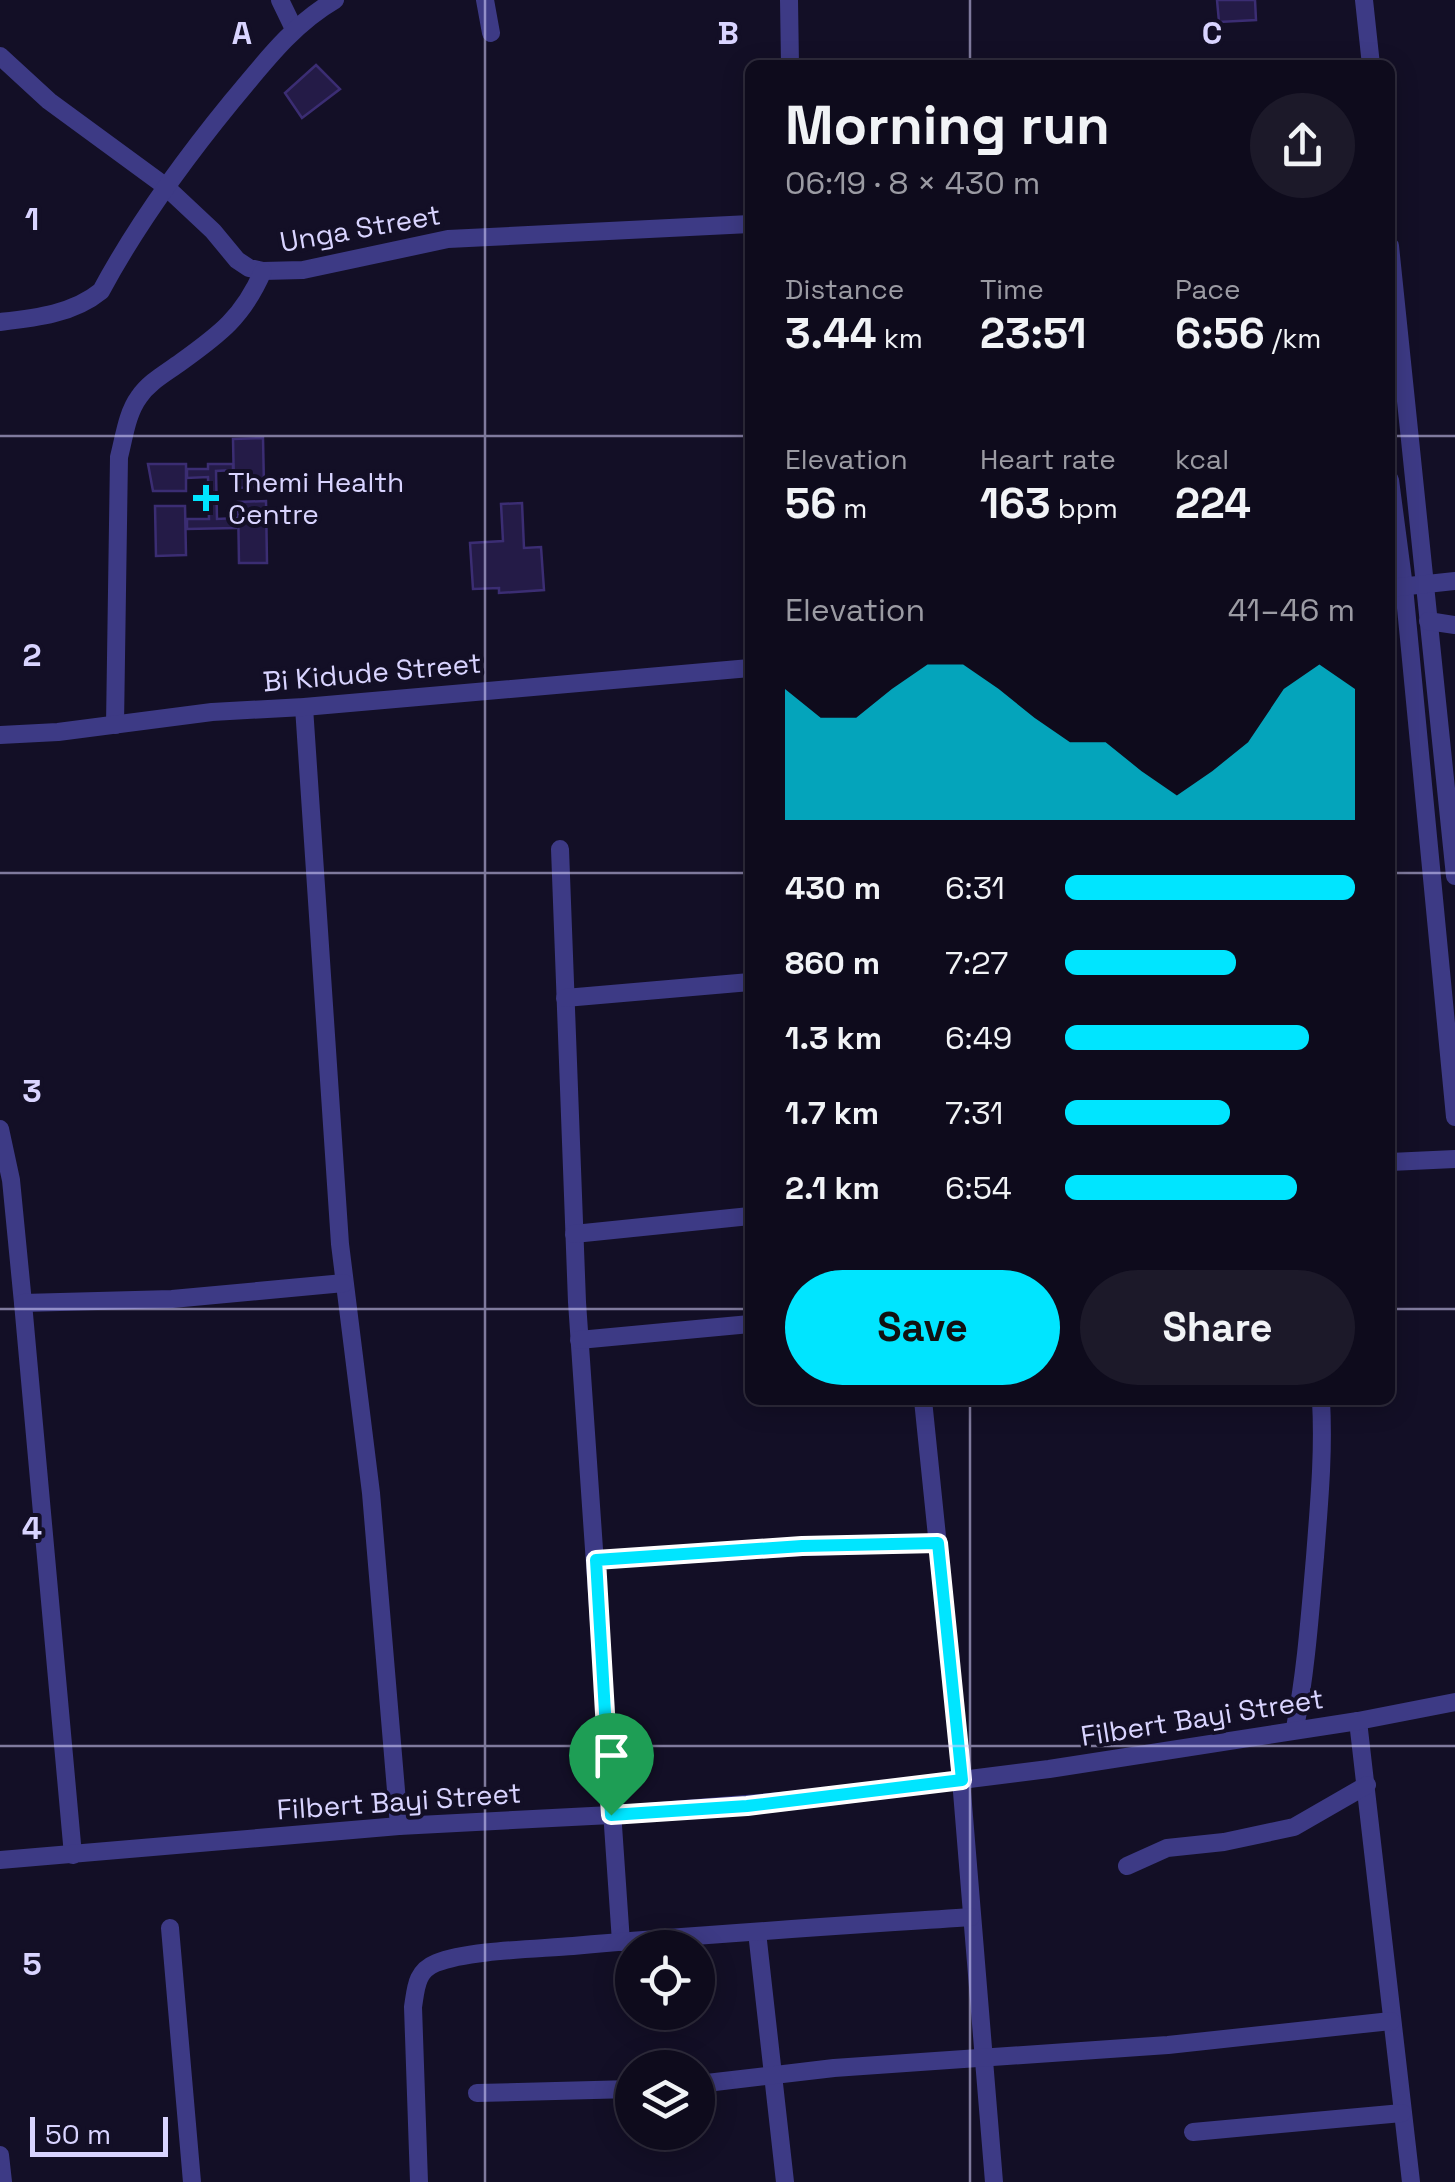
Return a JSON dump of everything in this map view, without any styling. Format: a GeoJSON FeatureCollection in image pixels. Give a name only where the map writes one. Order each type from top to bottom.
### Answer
{"type":"FeatureCollection","features":[{"type":"Feature","properties":{"kind":"street"},"geometry":{"type":"LineString","coordinates":[[280,0],[294,28]]}},
{"type":"Feature","properties":{"kind":"street"},"geometry":{"type":"LineString","coordinates":[[0,322],[62,312],[87,302],[101,290],[165,186],[294,28],[335,0]]}},
{"type":"Feature","properties":{"kind":"street"},"geometry":{"type":"LineString","coordinates":[[486,0],[491,32]]}},
{"type":"Feature","properties":{"kind":"street"},"geometry":{"type":"LineString","coordinates":[[788,0],[790,60]]}},
{"type":"Feature","properties":{"kind":"street"},"geometry":{"type":"LineString","coordinates":[[1364,0],[1370,60]]}},
{"type":"Feature","properties":{"kind":"street","name":"Unga Street"},"geometry":{"type":"LineString","coordinates":[[0,56],[49,101],[165,186],[213,231],[236,260],[263,271],[304,270],[448,239],[745,224]]}},
{"type":"Feature","properties":{"kind":"street"},"geometry":{"type":"LineString","coordinates":[[116,725],[119,457],[125,432],[137,400],[153,381],[230,326],[248,305],[263,271]]}},
{"type":"Feature","properties":{"kind":"street"},"geometry":{"type":"LineString","coordinates":[[1395,362],[1405,586],[1428,621],[1448,741],[1455,876]]}},
{"type":"Feature","properties":{"kind":"street"},"geometry":{"type":"LineString","coordinates":[[1395,515],[1455,1118]]}},
{"type":"Feature","properties":{"kind":"street"},"geometry":{"type":"LineString","coordinates":[[1405,586],[1455,580]]}},
{"type":"Feature","properties":{"kind":"street"},"geometry":{"type":"LineString","coordinates":[[1428,621],[1455,626]]}},
{"type":"Feature","properties":{"kind":"street","name":"Bi Kidude Street"},"geometry":{"type":"LineString","coordinates":[[0,735],[212,712],[304,708],[745,668]]}},
{"type":"Feature","properties":{"kind":"street"},"geometry":{"type":"LineString","coordinates":[[304,708],[344,1283],[373,1509],[399,1826]]}},
{"type":"Feature","properties":{"kind":"street"},"geometry":{"type":"LineString","coordinates":[[560,850],[579,1340],[620,1930]]}},
{"type":"Feature","properties":{"kind":"street"},"geometry":{"type":"LineString","coordinates":[[565,998],[745,982]]}},
{"type":"Feature","properties":{"kind":"street"},"geometry":{"type":"LineString","coordinates":[[0,1129],[11,1180],[73,1855]]}},
{"type":"Feature","properties":{"kind":"street"},"geometry":{"type":"LineString","coordinates":[[1395,1162],[1455,1159]]}},
{"type":"Feature","properties":{"kind":"street"},"geometry":{"type":"LineString","coordinates":[[574,1234],[745,1217]]}},
{"type":"Feature","properties":{"kind":"street"},"geometry":{"type":"LineString","coordinates":[[23,1303],[172,1299],[344,1283]]}},
{"type":"Feature","properties":{"kind":"street"},"geometry":{"type":"LineString","coordinates":[[579,1340],[745,1324]]}},
{"type":"Feature","properties":{"kind":"street"},"geometry":{"type":"LineString","coordinates":[[924,1405],[962,1780],[994,2182]]}},
{"type":"Feature","properties":{"kind":"street"},"geometry":{"type":"LineString","coordinates":[[1296,1728],[1305,1675],[1324,1446],[1322,1405]]}},
{"type":"Feature","properties":{"kind":"street"},"geometry":{"type":"LineString","coordinates":[[596,1560],[802,1546],[938,1543]]}},
{"type":"Feature","properties":{"kind":"street","name":"Filbert Bayi Street"},"geometry":{"type":"LineString","coordinates":[[0,1860],[399,1826],[764,1804],[1088,1764],[1455,1702]]}},
{"type":"Feature","properties":{"kind":"street"},"geometry":{"type":"LineString","coordinates":[[1358,1721],[1411,2182]]}},
{"type":"Feature","properties":{"kind":"street"},"geometry":{"type":"LineString","coordinates":[[1127,1866],[1166,1848],[1224,1842],[1294,1827],[1367,1785]]}},
{"type":"Feature","properties":{"kind":"street"},"geometry":{"type":"LineString","coordinates":[[715,1935],[971,1918]]}},
{"type":"Feature","properties":{"kind":"street"},"geometry":{"type":"LineString","coordinates":[[170,1928],[192,2182]]}},
{"type":"Feature","properties":{"kind":"street"},"geometry":{"type":"LineString","coordinates":[[756,1932],[785,2182]]}},
{"type":"Feature","properties":{"kind":"street"},"geometry":{"type":"LineString","coordinates":[[419,2182],[413,2007],[417,1980],[424,1970],[450,1960],[615,1943]]}},
{"type":"Feature","properties":{"kind":"street"},"geometry":{"type":"LineString","coordinates":[[715,2082],[1168,2045],[1391,2020]]}},
{"type":"Feature","properties":{"kind":"street"},"geometry":{"type":"LineString","coordinates":[[477,2093],[615,2090]]}},
{"type":"Feature","properties":{"kind":"street"},"geometry":{"type":"LineString","coordinates":[[1194,2132],[1402,2114]]}},
{"type":"Feature","properties":{"kind":"street"},"geometry":{"type":"LineString","coordinates":[[0,2155],[3,2182]]}},
{"type":"Feature","properties":{"kind":"building"},"geometry":{"type":"Polygon","coordinates":[[[1217,0],[1255,0],[1256,20],[1219,22],[1217,0]]]}},
{"type":"Feature","properties":{"kind":"building"},"geometry":{"type":"Polygon","coordinates":[[[316,65],[340,89],[302,118],[285,93],[316,65]]]}},
{"type":"Feature","properties":{"kind":"building"},"geometry":{"type":"Polygon","coordinates":[[[263,438],[264,487],[234,488],[233,439],[263,438]]]}},
{"type":"Feature","properties":{"kind":"building"},"geometry":{"type":"Polygon","coordinates":[[[148,464],[186,464],[186,491],[153,491],[148,464]]]}},
{"type":"Feature","properties":{"kind":"building"},"geometry":{"type":"Polygon","coordinates":[[[208,464],[233,464],[233,470],[216,471],[217,519],[236,518],[236,528],[187,529],[187,519],[209,519],[208,477],[187,478],[187,469],[208,469],[208,464]]]}},
{"type":"Feature","properties":{"kind":"building"},"geometry":{"type":"Polygon","coordinates":[[[266,501],[267,563],[239,563],[238,502],[266,501]]]}},
{"type":"Feature","properties":{"kind":"building"},"geometry":{"type":"Polygon","coordinates":[[[522,503],[524,548],[541,547],[544,590],[499,593],[499,588],[473,589],[470,543],[503,541],[501,504],[522,503]]]}},
{"type":"Feature","properties":{"kind":"building"},"geometry":{"type":"Polygon","coordinates":[[[155,506],[185,506],[186,555],[156,556],[155,506]]]}},
{"type":"Feature","properties":{"kind":"place","name":"Themi Health Centre"},"geometry":{"type":"Point","coordinates":[206,498]}},
{"type":"Feature","properties":{"kind":"route"},"geometry":{"type":"LineString","coordinates":[[938,1543],[962,1780],[747,1806],[611,1815],[596,1560],[802,1546],[938,1543]]}}]}
